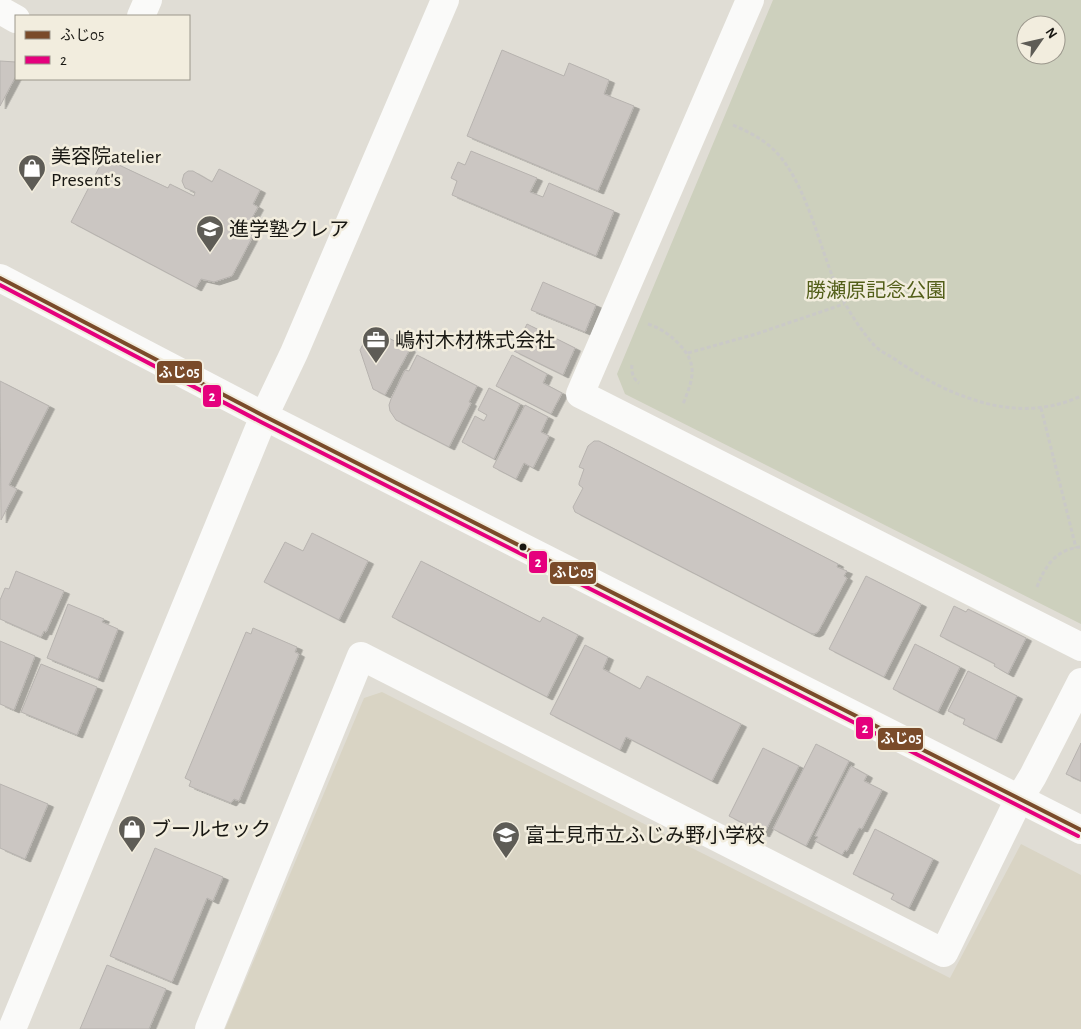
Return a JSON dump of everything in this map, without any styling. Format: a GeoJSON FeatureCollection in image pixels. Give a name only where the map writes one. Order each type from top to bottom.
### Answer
{"type":"FeatureCollection","features":[{"type":"Feature","properties":{"kind":"street"},"geometry":{"type":"LineString","coordinates":[[141,15],[148,0]]}},
{"type":"Feature","properties":{"kind":"street"},"geometry":{"type":"LineString","coordinates":[[12,1029],[264,416],[294,353],[445,0]]}},
{"type":"Feature","properties":{"kind":"street"},"geometry":{"type":"LineString","coordinates":[[750,0],[580,394],[1081,647]]}},
{"type":"Feature","properties":{"kind":"street"},"geometry":{"type":"LineString","coordinates":[[0,10],[15,18]]}},
{"type":"Feature","properties":{"kind":"street"},"geometry":{"type":"LineString","coordinates":[[0,278],[264,416],[1081,830]]}},
{"type":"Feature","properties":{"kind":"street"},"geometry":{"type":"LineString","coordinates":[[209,1029],[361,656],[944,953],[1020,799],[1081,682]]}},
{"type":"Feature","properties":{"kind":"path"},"geometry":{"type":"LineString","coordinates":[[732,125],[757,136],[778,153],[793,175],[844,304],[876,347],[918,374],[951,392],[974,401],[1002,408],[1028,410],[1059,404],[1081,396]]}},
{"type":"Feature","properties":{"kind":"path"},"geometry":{"type":"LineString","coordinates":[[688,353],[756,334],[844,304]]}},
{"type":"Feature","properties":{"kind":"path"},"geometry":{"type":"LineString","coordinates":[[645,332],[652,315]]}},
{"type":"Feature","properties":{"kind":"path"},"geometry":{"type":"LineString","coordinates":[[648,324],[660,328],[688,353],[692,370],[691,383],[683,404]]}},
{"type":"Feature","properties":{"kind":"path"},"geometry":{"type":"LineString","coordinates":[[635,357],[632,372],[636,381],[643,385]]}},
{"type":"Feature","properties":{"kind":"path"},"geometry":{"type":"LineString","coordinates":[[675,400],[692,409]]}},
{"type":"Feature","properties":{"kind":"path"},"geometry":{"type":"LineString","coordinates":[[1041,408],[1076,548]]}},
{"type":"Feature","properties":{"kind":"path"},"geometry":{"type":"LineString","coordinates":[[1028,583],[1037,588],[1043,571],[1053,559],[1081,547]]}},
{"type":"Feature","properties":{"kind":"shaded area","name":"富士見市立ふじみ野小学校"},"geometry":{"type":"Polygon","coordinates":[[[382,692],[950,978],[1021,844],[1081,875],[1081,1029],[225,1029],[364,698],[382,692]]]}},
{"type":"Feature","properties":{"kind":"green space","name":"勝瀬原記念公園"},"geometry":{"type":"Polygon","coordinates":[[[773,0],[1081,0],[1081,624],[625,394],[617,374],[773,0]]]}},
{"type":"Feature","properties":{"kind":"building"},"geometry":{"type":"Polygon","coordinates":[[[502,50],[564,76],[569,63],[609,80],[604,94],[634,106],[598,191],[467,136],[502,50]]]}},
{"type":"Feature","properties":{"kind":"building"},"geometry":{"type":"Polygon","coordinates":[[[0,61],[15,62],[15,78],[0,106],[0,61]]]}},
{"type":"Feature","properties":{"kind":"building"},"geometry":{"type":"Polygon","coordinates":[[[471,151],[537,178],[530,192],[543,197],[549,183],[614,211],[596,256],[452,195],[457,181],[451,178],[458,162],[465,165],[471,151]]]}},
{"type":"Feature","properties":{"kind":"building"},"geometry":{"type":"Polygon","coordinates":[[[104,158],[168,188],[170,184],[194,196],[195,192],[185,188],[182,181],[184,174],[188,171],[193,171],[212,182],[219,169],[260,190],[253,204],[258,207],[245,231],[253,236],[232,276],[214,282],[201,279],[196,288],[71,222],[104,158]]]}},
{"type":"Feature","properties":{"kind":"building"},"geometry":{"type":"Polygon","coordinates":[[[543,282],[596,305],[585,332],[531,310],[543,282]]]}},
{"type":"Feature","properties":{"kind":"building"},"geometry":{"type":"Polygon","coordinates":[[[527,324],[575,348],[563,375],[514,351],[527,324]]]}},
{"type":"Feature","properties":{"kind":"building"},"geometry":{"type":"Polygon","coordinates":[[[371,329],[410,349],[385,395],[373,389],[360,350],[371,329]]]}},
{"type":"Feature","properties":{"kind":"building"},"geometry":{"type":"Polygon","coordinates":[[[417,355],[477,386],[469,402],[471,403],[449,447],[396,420],[390,411],[391,399],[405,370],[409,371],[417,355]]]}},
{"type":"Feature","properties":{"kind":"building"},"geometry":{"type":"Polygon","coordinates":[[[512,355],[547,374],[543,383],[562,393],[551,414],[496,386],[512,355]]]}},
{"type":"Feature","properties":{"kind":"building"},"geometry":{"type":"Polygon","coordinates":[[[0,381],[49,406],[9,485],[17,489],[1,520],[0,381]]]}},
{"type":"Feature","properties":{"kind":"building"},"geometry":{"type":"Polygon","coordinates":[[[489,388],[520,404],[494,459],[462,442],[475,416],[484,421],[487,415],[478,410],[489,388]]]}},
{"type":"Feature","properties":{"kind":"building"},"geometry":{"type":"Polygon","coordinates":[[[525,405],[548,417],[541,432],[549,436],[533,468],[524,463],[516,479],[493,467],[525,405]]]}},
{"type":"Feature","properties":{"kind":"building"},"geometry":{"type":"Polygon","coordinates":[[[594,441],[599,441],[838,564],[837,567],[847,571],[844,576],[847,578],[818,632],[810,633],[575,512],[573,507],[583,488],[579,483],[584,469],[579,467],[588,446],[594,441]]]}},
{"type":"Feature","properties":{"kind":"building"},"geometry":{"type":"Polygon","coordinates":[[[312,533],[368,561],[339,620],[264,582],[285,542],[303,551],[312,533]]]}},
{"type":"Feature","properties":{"kind":"building"},"geometry":{"type":"Polygon","coordinates":[[[421,561],[540,622],[543,617],[578,635],[547,697],[392,617],[421,561]]]}},
{"type":"Feature","properties":{"kind":"building"},"geometry":{"type":"Polygon","coordinates":[[[16,571],[64,591],[46,632],[44,631],[41,637],[0,619],[0,600],[5,588],[9,589],[16,571]]]}},
{"type":"Feature","properties":{"kind":"building"},"geometry":{"type":"Polygon","coordinates":[[[866,576],[921,604],[884,677],[829,649],[866,576]]]}},
{"type":"Feature","properties":{"kind":"building"},"geometry":{"type":"Polygon","coordinates":[[[68,604],[104,619],[102,622],[118,629],[98,679],[47,658],[68,604]]]}},
{"type":"Feature","properties":{"kind":"building"},"geometry":{"type":"Polygon","coordinates":[[[954,606],[966,612],[968,609],[1026,638],[1008,674],[994,666],[995,664],[940,636],[954,606]]]}},
{"type":"Feature","properties":{"kind":"building"},"geometry":{"type":"Polygon","coordinates":[[[253,628],[297,647],[295,652],[299,654],[239,801],[234,799],[231,803],[189,786],[191,781],[185,778],[246,632],[251,634],[253,628]]]}},
{"type":"Feature","properties":{"kind":"building"},"geometry":{"type":"Polygon","coordinates":[[[0,641],[35,656],[14,710],[0,704],[0,641]]]}},
{"type":"Feature","properties":{"kind":"building"},"geometry":{"type":"Polygon","coordinates":[[[915,644],[960,667],[938,712],[893,689],[915,644]]]}},
{"type":"Feature","properties":{"kind":"building"},"geometry":{"type":"Polygon","coordinates":[[[585,645],[608,657],[603,669],[640,689],[647,676],[741,724],[712,781],[626,737],[620,750],[550,714],[585,645]]]}},
{"type":"Feature","properties":{"kind":"building"},"geometry":{"type":"Polygon","coordinates":[[[41,664],[97,687],[77,735],[21,712],[41,664]]]}},
{"type":"Feature","properties":{"kind":"building"},"geometry":{"type":"Polygon","coordinates":[[[968,671],[1017,696],[996,740],[963,724],[965,719],[948,711],[968,671]]]}},
{"type":"Feature","properties":{"kind":"building"},"geometry":{"type":"Polygon","coordinates":[[[1081,743],[1081,781],[1066,774],[1081,743]]]}},
{"type":"Feature","properties":{"kind":"building"},"geometry":{"type":"Polygon","coordinates":[[[816,744],[849,761],[806,846],[773,829],[816,744]]]}},
{"type":"Feature","properties":{"kind":"building"},"geometry":{"type":"Polygon","coordinates":[[[763,748],[799,766],[764,834],[729,816],[763,748]]]}},
{"type":"Feature","properties":{"kind":"building"},"geometry":{"type":"Polygon","coordinates":[[[851,766],[867,775],[864,781],[882,790],[862,829],[859,828],[847,851],[845,850],[842,855],[815,841],[818,837],[815,836],[851,766]]]}},
{"type":"Feature","properties":{"kind":"building"},"geometry":{"type":"Polygon","coordinates":[[[0,784],[48,804],[25,859],[0,848],[0,784]]]}},
{"type":"Feature","properties":{"kind":"building"},"geometry":{"type":"Polygon","coordinates":[[[875,829],[933,859],[909,908],[891,899],[894,894],[853,874],[875,829]]]}},
{"type":"Feature","properties":{"kind":"building"},"geometry":{"type":"Polygon","coordinates":[[[155,848],[223,877],[213,901],[207,898],[172,982],[110,956],[155,848]]]}},
{"type":"Feature","properties":{"kind":"building"},"geometry":{"type":"Polygon","coordinates":[[[107,965],[166,989],[149,1029],[80,1029],[107,965]]]}},
{"type":"Feature","properties":{"kind":"transit line","name":"ふじ05"},"geometry":{"type":"LineString","coordinates":[[0,278],[264,416],[1081,830]]}},
{"type":"Feature","properties":{"kind":"transit line","name":"2"},"geometry":{"type":"LineString","coordinates":[[0,285],[261,422],[1078,836]]}},
{"type":"Feature","properties":{"kind":"place","name":"美容院atelier Present's"},"geometry":{"type":"Point","coordinates":[32,192]}},
{"type":"Feature","properties":{"kind":"place","name":"進学塾クレア"},"geometry":{"type":"Point","coordinates":[210,253]}},
{"type":"Feature","properties":{"kind":"place","name":"嶋村木材株式会社"},"geometry":{"type":"Point","coordinates":[376,364]}},
{"type":"Feature","properties":{"kind":"place","name":"ブールセック"},"geometry":{"type":"Point","coordinates":[132,853]}},
{"type":"Feature","properties":{"kind":"place","name":"富士見市立ふじみ野小学校"},"geometry":{"type":"Point","coordinates":[506,859]}}]}
